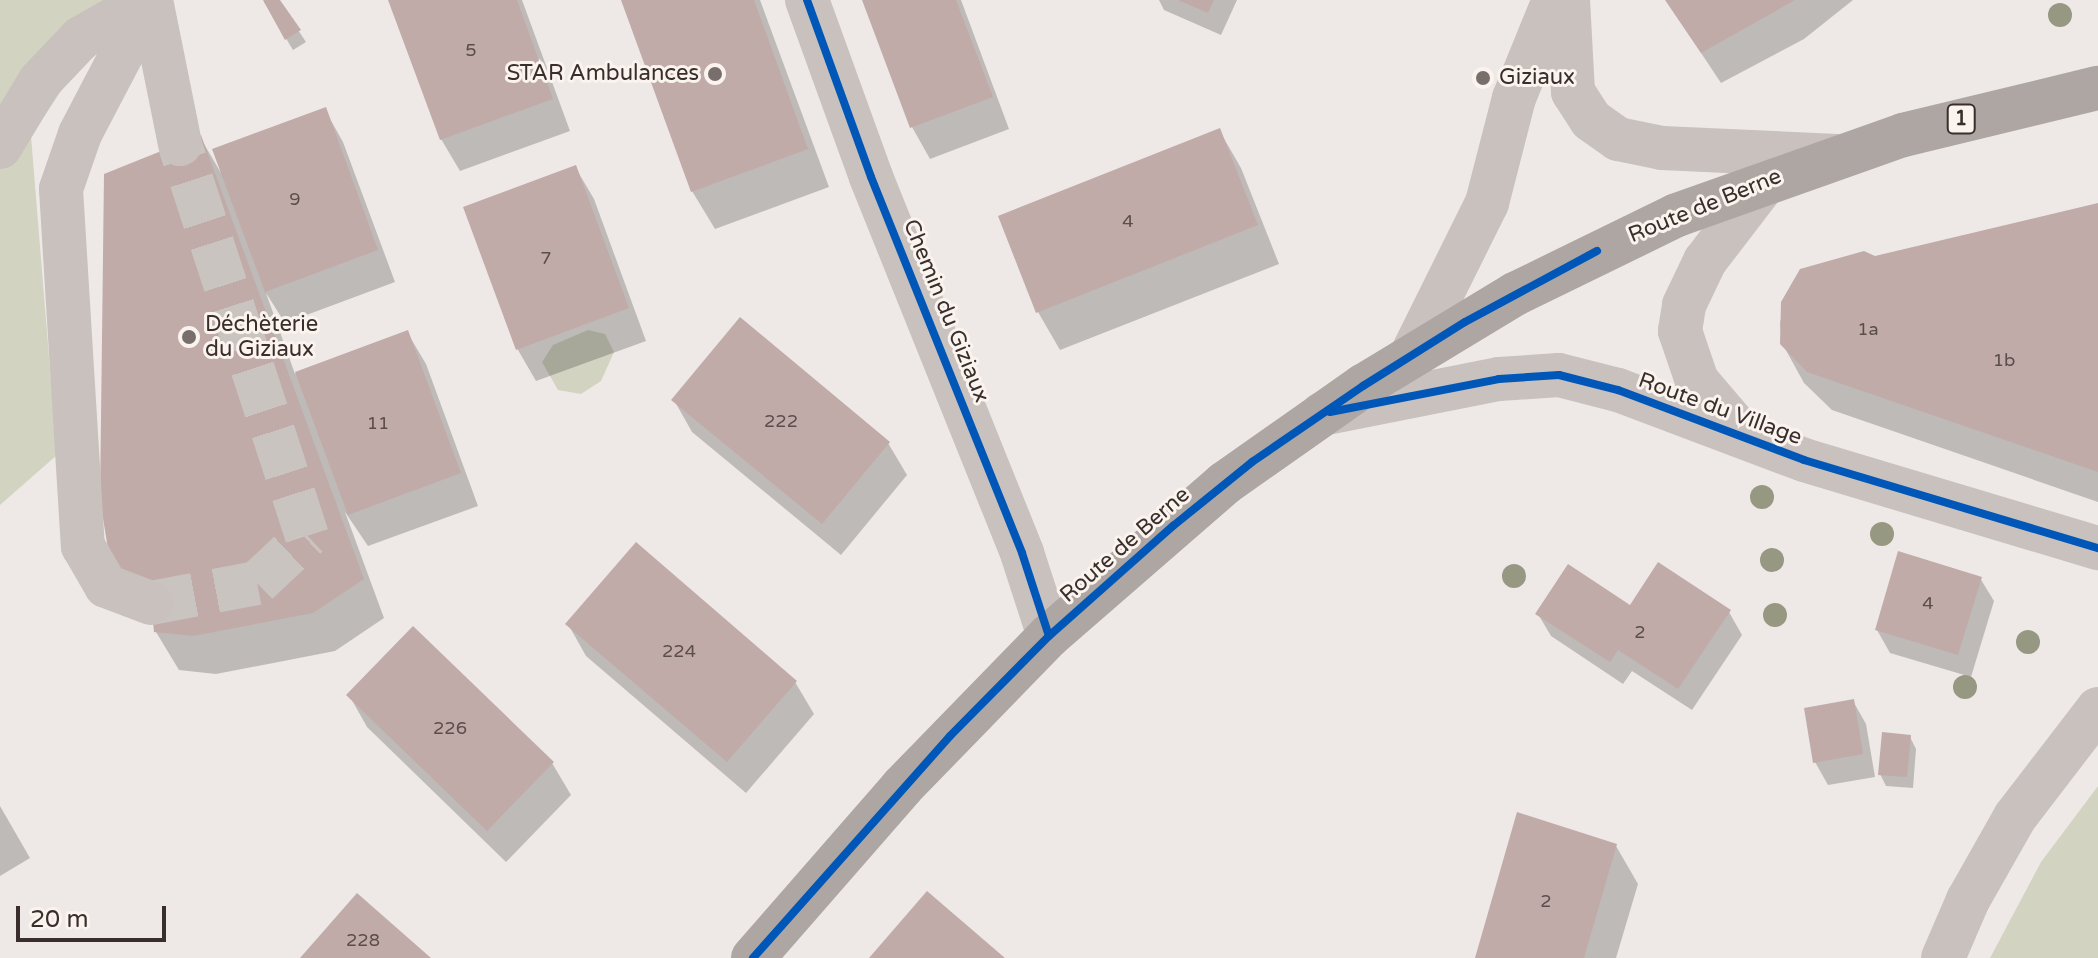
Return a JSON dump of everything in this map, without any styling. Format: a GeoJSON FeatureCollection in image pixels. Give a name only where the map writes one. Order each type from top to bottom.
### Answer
{"type":"FeatureCollection","features":[{"type":"Feature","properties":{"kind":"main road","name":"Route de Berne"},"geometry":{"type":"LineString","coordinates":[[753,958],[902,787],[1049,636],[1225,483],[1412,354],[1597,251],[1767,180],[1991,111],[2098,88]]}},
{"type":"Feature","properties":{"kind":"street"},"geometry":{"type":"LineString","coordinates":[[150,0],[180,144]]}},
{"type":"Feature","properties":{"kind":"street"},"geometry":{"type":"LineString","coordinates":[[0,147],[40,81],[81,38],[150,0]]}},
{"type":"Feature","properties":{"kind":"street"},"geometry":{"type":"LineString","coordinates":[[150,0],[80,134],[61,189],[83,546],[106,586],[151,603]]}},
{"type":"Feature","properties":{"kind":"street","name":"Chemin du Giziaux"},"geometry":{"type":"LineString","coordinates":[[807,0],[871,177],[1022,553],[1049,636]]}},
{"type":"Feature","properties":{"kind":"street"},"geometry":{"type":"LineString","coordinates":[[1412,354],[1487,203],[1514,98],[1554,0]]}},
{"type":"Feature","properties":{"kind":"street"},"geometry":{"type":"LineString","coordinates":[[1568,0],[1573,92],[1591,120],[1618,139],[1662,148],[1837,156]]}},
{"type":"Feature","properties":{"kind":"street","name":"Route du Village"},"geometry":{"type":"LineString","coordinates":[[1752,442],[1697,381],[1680,331],[1684,305],[1705,261],[1767,180]]}},
{"type":"Feature","properties":{"kind":"street","name":"Route du Village"},"geometry":{"type":"LineString","coordinates":[[1322,414],[1499,379],[1559,375],[1618,390],[1752,442],[2098,548]]}},
{"type":"Feature","properties":{"kind":"street"},"geometry":{"type":"LineString","coordinates":[[1943,958],[1968,900],[2015,817],[2098,709]]}},
{"type":"Feature","properties":{"kind":"green space"},"geometry":{"type":"Polygon","coordinates":[[[0,0],[122,0],[31,136],[57,455],[0,505],[0,0]]]}},
{"type":"Feature","properties":{"kind":"green space"},"geometry":{"type":"Polygon","coordinates":[[[588,330],[605,334],[614,352],[601,381],[581,394],[558,390],[542,362],[553,345],[588,330]]]}},
{"type":"Feature","properties":{"kind":"green space"},"geometry":{"type":"Polygon","coordinates":[[[2098,786],[2098,958],[1990,958],[2041,862],[2098,786]]]}},
{"type":"Feature","properties":{"kind":"building"},"geometry":{"type":"Polygon","coordinates":[[[263,0],[280,0],[301,30],[285,40],[263,0]]]}},
{"type":"Feature","properties":{"kind":"building"},"geometry":{"type":"Polygon","coordinates":[[[388,0],[517,0],[553,99],[440,140],[388,0]]]}},
{"type":"Feature","properties":{"kind":"building","name":"STAR Ambulances"},"geometry":{"type":"Polygon","coordinates":[[[621,0],[754,0],[808,149],[691,192],[621,0]]]}},
{"type":"Feature","properties":{"kind":"building"},"geometry":{"type":"Polygon","coordinates":[[[862,0],[956,0],[993,97],[910,128],[862,0]]]}},
{"type":"Feature","properties":{"kind":"building"},"geometry":{"type":"Polygon","coordinates":[[[1178,0],[1214,0],[1208,13],[1178,0]]]}},
{"type":"Feature","properties":{"kind":"building"},"geometry":{"type":"Polygon","coordinates":[[[1665,0],[1795,0],[1701,53],[1665,0]]]}},
{"type":"Feature","properties":{"kind":"building"},"geometry":{"type":"Polygon","coordinates":[[[326,107],[378,250],[265,292],[212,149],[326,107]]]}},
{"type":"Feature","properties":{"kind":"building"},"geometry":{"type":"Polygon","coordinates":[[[1220,128],[1258,225],[1036,313],[998,216],[1220,128]]]}},
{"type":"Feature","properties":{"kind":"building","name":"Déchèterie du Giziaux"},"geometry":{"type":"Polygon","coordinates":[[[201,135],[364,579],[313,613],[193,636],[154,632],[149,583],[123,575],[109,555],[100,500],[104,174],[201,135]]]}},
{"type":"Feature","properties":{"kind":"building"},"geometry":{"type":"Polygon","coordinates":[[[576,165],[629,308],[516,350],[463,207],[576,165]]]}},
{"type":"Feature","properties":{"kind":"building"},"geometry":{"type":"Polygon","coordinates":[[[2098,203],[2098,472],[1807,372],[1780,344],[1781,302],[1800,269],[1864,251],[1875,256],[2098,203]]]}},
{"type":"Feature","properties":{"kind":"building"},"geometry":{"type":"Polygon","coordinates":[[[740,317],[890,442],[822,524],[671,400],[740,317]]]}},
{"type":"Feature","properties":{"kind":"building"},"geometry":{"type":"Polygon","coordinates":[[[408,330],[461,473],[348,515],[295,372],[408,330]]]}},
{"type":"Feature","properties":{"kind":"building"},"geometry":{"type":"Polygon","coordinates":[[[636,542],[797,681],[727,762],[565,624],[636,542]]]}},
{"type":"Feature","properties":{"kind":"building"},"geometry":{"type":"Polygon","coordinates":[[[1898,551],[1982,577],[1958,655],[1875,630],[1898,551]]]}},
{"type":"Feature","properties":{"kind":"building"},"geometry":{"type":"Polygon","coordinates":[[[1658,562],[1731,610],[1678,689],[1618,650],[1610,662],[1535,614],[1568,564],[1630,605],[1658,562]]]}},
{"type":"Feature","properties":{"kind":"building"},"geometry":{"type":"Polygon","coordinates":[[[413,626],[554,762],[487,831],[346,695],[413,626]]]}},
{"type":"Feature","properties":{"kind":"building"},"geometry":{"type":"Polygon","coordinates":[[[1854,699],[1863,754],[1813,763],[1804,708],[1854,699]]]}},
{"type":"Feature","properties":{"kind":"building"},"geometry":{"type":"Polygon","coordinates":[[[1882,732],[1911,735],[1907,777],[1878,775],[1882,732]]]}},
{"type":"Feature","properties":{"kind":"building"},"geometry":{"type":"Polygon","coordinates":[[[1517,812],[1617,844],[1584,958],[1475,958],[1517,812]]]}},
{"type":"Feature","properties":{"kind":"building"},"geometry":{"type":"Polygon","coordinates":[[[927,891],[1005,958],[869,958],[927,891]]]}},
{"type":"Feature","properties":{"kind":"building"},"geometry":{"type":"Polygon","coordinates":[[[357,893],[431,958],[300,958],[357,893]]]}},
{"type":"Feature","properties":{"kind":"tunnel"},"geometry":{"type":"LineString","coordinates":[[151,603],[257,583],[307,536],[180,144]]}},
{"type":"Feature","properties":{"kind":"cycle path"},"geometry":{"type":"LineString","coordinates":[[807,0],[871,177],[1022,553],[1049,636]]}},
{"type":"Feature","properties":{"kind":"cycle path"},"geometry":{"type":"LineString","coordinates":[[753,958],[950,736],[1049,636],[1173,526],[1252,462],[1363,386],[1465,322],[1597,251]]}},
{"type":"Feature","properties":{"kind":"cycle path"},"geometry":{"type":"LineString","coordinates":[[1330,412],[1499,379],[1559,375],[1618,390],[1804,460],[2098,548]]}},
{"type":"Feature","properties":{"kind":"place","name":"STAR Ambulances"},"geometry":{"type":"Point","coordinates":[715,74]}},
{"type":"Feature","properties":{"kind":"place","name":"Giziaux"},"geometry":{"type":"Point","coordinates":[1483,78]}},
{"type":"Feature","properties":{"kind":"place","name":"Déchèterie du Giziaux"},"geometry":{"type":"Point","coordinates":[189,337]}}]}
